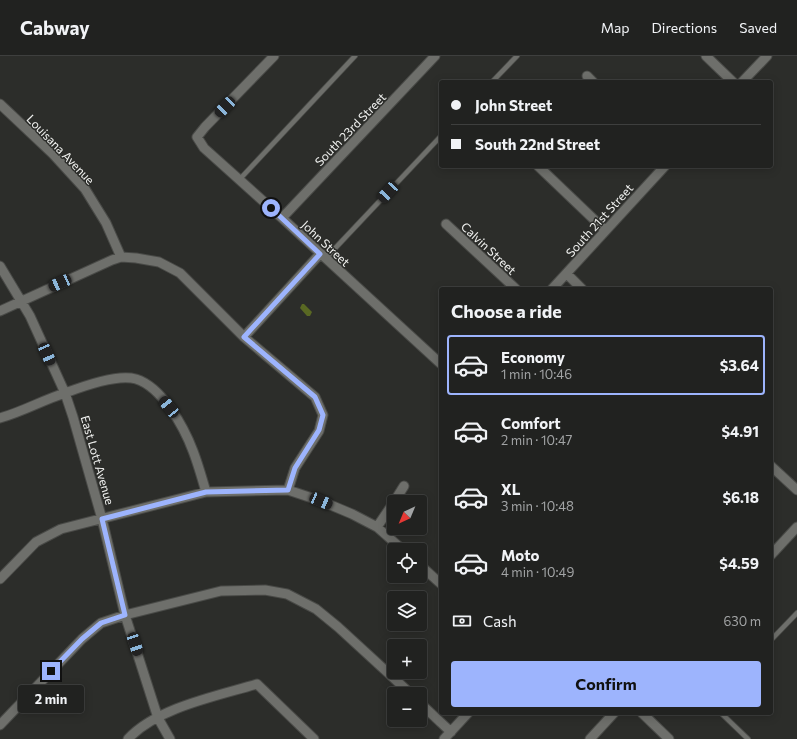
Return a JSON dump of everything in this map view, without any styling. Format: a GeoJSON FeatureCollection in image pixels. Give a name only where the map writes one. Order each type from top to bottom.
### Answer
{"type":"FeatureCollection","features":[{"type":"Feature","properties":{"kind":"street","name":"John Street"},"geometry":{"type":"LineString","coordinates":[[274,56],[197,137],[204,148],[439,362]]}},
{"type":"Feature","properties":{"kind":"street","name":"South 23rd Street"},"geometry":{"type":"LineString","coordinates":[[282,218],[435,56]]}},
{"type":"Feature","properties":{"kind":"street"},"geometry":{"type":"LineString","coordinates":[[706,56],[731,80]]}},
{"type":"Feature","properties":{"kind":"street"},"geometry":{"type":"LineString","coordinates":[[744,80],[767,56]]}},
{"type":"Feature","properties":{"kind":"street","name":"Louisana Avenue"},"geometry":{"type":"LineString","coordinates":[[0,104],[53,154],[85,189],[106,223],[121,257]]}},
{"type":"Feature","properties":{"kind":"street"},"geometry":{"type":"LineString","coordinates":[[540,168],[605,230]]}},
{"type":"Feature","properties":{"kind":"street","name":"South 21st Street"},"geometry":{"type":"LineString","coordinates":[[554,287],[663,168]]}},
{"type":"Feature","properties":{"kind":"street","name":"Calvin Street"},"geometry":{"type":"LineString","coordinates":[[446,224],[514,287]]}},
{"type":"Feature","properties":{"kind":"street"},"geometry":{"type":"LineString","coordinates":[[244,337],[323,256]]}},
{"type":"Feature","properties":{"kind":"street"},"geometry":{"type":"LineString","coordinates":[[0,311],[121,257],[159,262],[180,274],[244,337],[315,397],[323,415],[319,430],[295,468],[288,490]]}},
{"type":"Feature","properties":{"kind":"street","name":"East Lott Avenue"},"geometry":{"type":"LineString","coordinates":[[0,266],[22,300],[65,393],[102,519],[125,615],[158,718],[170,739]]}},
{"type":"Feature","properties":{"kind":"street"},"geometry":{"type":"LineString","coordinates":[[566,274],[580,287]]}},
{"type":"Feature","properties":{"kind":"street"},"geometry":{"type":"LineString","coordinates":[[0,418],[65,393],[97,383],[118,378],[135,379],[147,384],[158,393],[184,430],[194,452],[206,492]]}},
{"type":"Feature","properties":{"kind":"street"},"geometry":{"type":"LineString","coordinates":[[773,469],[797,490]]}},
{"type":"Feature","properties":{"kind":"street"},"geometry":{"type":"LineString","coordinates":[[398,495],[404,486]]}},
{"type":"Feature","properties":{"kind":"street"},"geometry":{"type":"LineString","coordinates":[[0,579],[36,542],[61,529],[206,492],[288,490],[333,506],[377,527],[395,543]]}},
{"type":"Feature","properties":{"kind":"street"},"geometry":{"type":"LineString","coordinates":[[377,527],[387,512]]}},
{"type":"Feature","properties":{"kind":"street"},"geometry":{"type":"LineString","coordinates":[[773,553],[797,527]]}},
{"type":"Feature","properties":{"kind":"street"},"geometry":{"type":"LineString","coordinates":[[427,571],[439,582]]}},
{"type":"Feature","properties":{"kind":"street"},"geometry":{"type":"LineString","coordinates":[[0,725],[82,639],[101,623],[125,615],[221,591],[265,590],[287,594],[316,609],[338,626],[403,687]]}},
{"type":"Feature","properties":{"kind":"street"},"geometry":{"type":"LineString","coordinates":[[128,739],[144,725],[184,706],[257,684],[314,739]]}},
{"type":"Feature","properties":{"kind":"street"},"geometry":{"type":"LineString","coordinates":[[427,710],[451,732]]}},
{"type":"Feature","properties":{"kind":"street"},"geometry":{"type":"LineString","coordinates":[[444,739],[466,715]]}},
{"type":"Feature","properties":{"kind":"street"},"geometry":{"type":"LineString","coordinates":[[590,739],[612,715]]}},
{"type":"Feature","properties":{"kind":"street"},"geometry":{"type":"LineString","coordinates":[[644,715],[669,739]]}},
{"type":"Feature","properties":{"kind":"lane"},"geometry":{"type":"LineString","coordinates":[[239,180],[355,56]]}},
{"type":"Feature","properties":{"kind":"lane"},"geometry":{"type":"LineString","coordinates":[[494,80],[517,56]]}},
{"type":"Feature","properties":{"kind":"lane"},"geometry":{"type":"LineString","coordinates":[[323,256],[439,138]]}},
{"type":"Feature","properties":{"kind":"lane"},"geometry":{"type":"LineString","coordinates":[[773,638],[797,612]]}},
{"type":"Feature","properties":{"kind":"lane"},"geometry":{"type":"LineString","coordinates":[[722,715],[748,739]]}},
{"type":"Feature","properties":{"kind":"shaded area"},"geometry":{"type":"Polygon","coordinates":[[[302,304],[304,304],[312,312],[310,316],[307,316],[300,308],[302,304]]]}},
{"type":"Feature","properties":{"kind":"route"},"geometry":{"type":"LineString","coordinates":[[51,671],[82,639],[101,623],[125,615],[102,519],[162,502],[206,492],[288,490],[295,468],[319,430],[323,415],[315,397],[244,337],[320,254],[271,208]]}}]}
